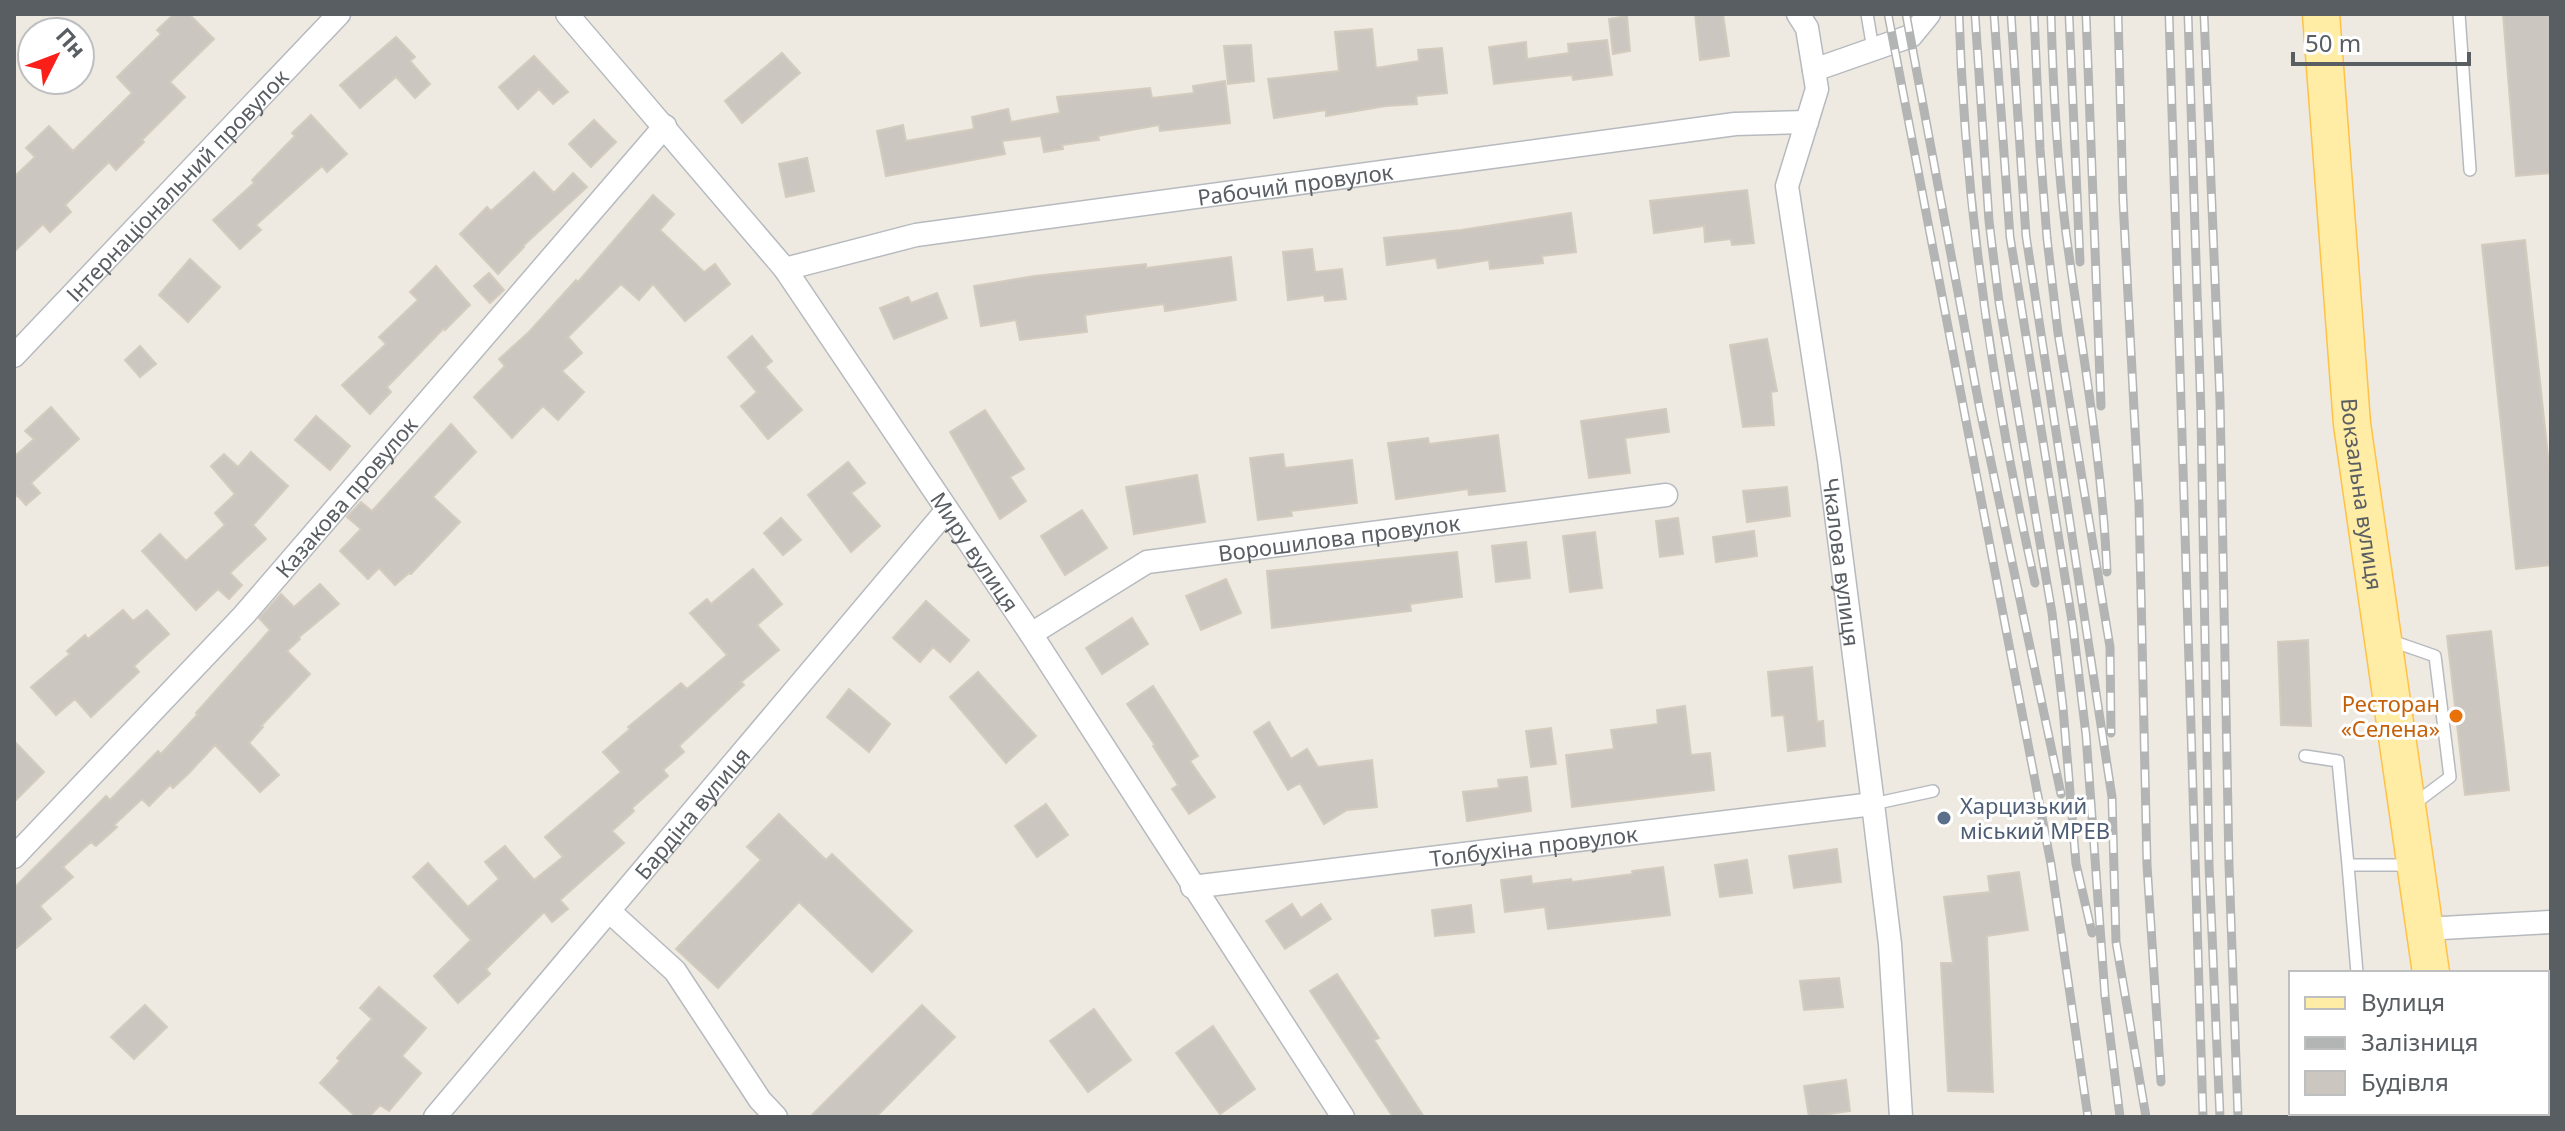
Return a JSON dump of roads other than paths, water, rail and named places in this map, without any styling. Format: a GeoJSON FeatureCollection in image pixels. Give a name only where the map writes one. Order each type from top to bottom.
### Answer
{"type":"FeatureCollection","features":[{"type":"Feature","properties":{"kind":"main road","name":"Вокзальна вулиця"},"geometry":{"type":"LineString","coordinates":[[2321,14],[2352,424],[2431,971]]}},
{"type":"Feature","properties":{"kind":"street","name":"Інтернаціональний провулок"},"geometry":{"type":"LineString","coordinates":[[14,356],[339,14]]}},
{"type":"Feature","properties":{"kind":"street","name":"Миру вулиця"},"geometry":{"type":"LineString","coordinates":[[567,14],[785,269],[1031,634],[1343,1117]]}},
{"type":"Feature","properties":{"kind":"street","name":"Чкалова вулиця"},"geometry":{"type":"LineString","coordinates":[[1798,14],[1807,28],[1817,89],[1787,186],[1829,460],[1873,804],[1890,944],[1901,1117]]}},
{"type":"Feature","properties":{"kind":"street"},"geometry":{"type":"LineString","coordinates":[[1814,70],[1911,36],[1929,14]]}},
{"type":"Feature","properties":{"kind":"street","name":"Рабочий провулок"},"geometry":{"type":"LineString","coordinates":[[785,269],[916,235],[1735,124],[1807,122]]}},
{"type":"Feature","properties":{"kind":"street","name":"Казакова провулок"},"geometry":{"type":"LineString","coordinates":[[14,857],[244,615],[665,126]]}},
{"type":"Feature","properties":{"kind":"street","name":"Ворошилова провулок"},"geometry":{"type":"LineString","coordinates":[[1031,634],[1147,562],[1666,495]]}},
{"type":"Feature","properties":{"kind":"street","name":"Бардіна вулиця"},"geometry":{"type":"LineString","coordinates":[[435,1117],[947,510]]}},
{"type":"Feature","properties":{"kind":"street","name":"Толбухіна провулок"},"geometry":{"type":"LineString","coordinates":[[1192,887],[1873,804]]}},
{"type":"Feature","properties":{"kind":"street"},"geometry":{"type":"LineString","coordinates":[[609,911],[675,971],[760,1100],[776,1117]]}},
{"type":"Feature","properties":{"kind":"street"},"geometry":{"type":"LineString","coordinates":[[2424,929],[2551,922]]}},
{"type":"Feature","properties":{"kind":"lane"},"geometry":{"type":"LineString","coordinates":[[1867,14],[1873,49]]}},
{"type":"Feature","properties":{"kind":"lane"},"geometry":{"type":"LineString","coordinates":[[2459,14],[2470,170]]}},
{"type":"Feature","properties":{"kind":"lane"},"geometry":{"type":"LineString","coordinates":[[2383,638],[2435,656],[2450,777],[2407,809]]}},
{"type":"Feature","properties":{"kind":"lane"},"geometry":{"type":"LineString","coordinates":[[2305,756],[2338,761],[2357,971]]}},
{"type":"Feature","properties":{"kind":"lane"},"geometry":{"type":"LineString","coordinates":[[1873,804],[1933,791]]}},
{"type":"Feature","properties":{"kind":"lane"},"geometry":{"type":"LineString","coordinates":[[2348,865],[2416,865]]}},
{"type":"Feature","properties":{"kind":"railway"},"geometry":{"type":"LineString","coordinates":[[1888,14],[2051,864],[2088,1117]]}},
{"type":"Feature","properties":{"kind":"railway"},"geometry":{"type":"LineString","coordinates":[[1906,14],[1980,410],[2061,794]]}},
{"type":"Feature","properties":{"kind":"railway"},"geometry":{"type":"LineString","coordinates":[[1959,14],[1968,158],[1984,300],[2006,442],[2035,583]]}},
{"type":"Feature","properties":{"kind":"railway"},"geometry":{"type":"LineString","coordinates":[[1975,14],[1989,221],[1999,302],[2052,613],[2076,864],[2092,933]]}},
{"type":"Feature","properties":{"kind":"railway"},"geometry":{"type":"LineString","coordinates":[[1994,14],[2010,237],[2073,627],[2086,735],[2105,996],[2120,1117]]}},
{"type":"Feature","properties":{"kind":"railway"},"geometry":{"type":"LineString","coordinates":[[2011,14],[2026,236],[2112,797],[2116,942],[2146,1117]]}},
{"type":"Feature","properties":{"kind":"railway"},"geometry":{"type":"LineString","coordinates":[[2034,14],[2047,238],[2058,333],[2110,647],[2111,733]]}},
{"type":"Feature","properties":{"kind":"railway"},"geometry":{"type":"LineString","coordinates":[[2051,14],[2063,206],[2096,444],[2107,572]]}},
{"type":"Feature","properties":{"kind":"railway"},"geometry":{"type":"LineString","coordinates":[[2069,14],[2080,262]]}},
{"type":"Feature","properties":{"kind":"railway"},"geometry":{"type":"LineString","coordinates":[[2086,14],[2101,406]]}},
{"type":"Feature","properties":{"kind":"railway"},"geometry":{"type":"LineString","coordinates":[[2118,14],[2123,200],[2139,504],[2147,865],[2161,1082]]}},
{"type":"Feature","properties":{"kind":"railway"},"geometry":{"type":"LineString","coordinates":[[2169,14],[2203,1117]]}},
{"type":"Feature","properties":{"kind":"railway"},"geometry":{"type":"LineString","coordinates":[[2188,14],[2201,414],[2209,865],[2220,1117]]}},
{"type":"Feature","properties":{"kind":"railway"},"geometry":{"type":"LineString","coordinates":[[2204,14],[2220,400],[2229,865],[2238,1117]]}},
{"type":"Feature","properties":{"kind":"place","name":"Ресторан «Селена»"},"geometry":{"type":"Point","coordinates":[2456,716]}},
{"type":"Feature","properties":{"kind":"place","name":"Харцизький міський МРЕВ"},"geometry":{"type":"Point","coordinates":[1944,818]}}]}
